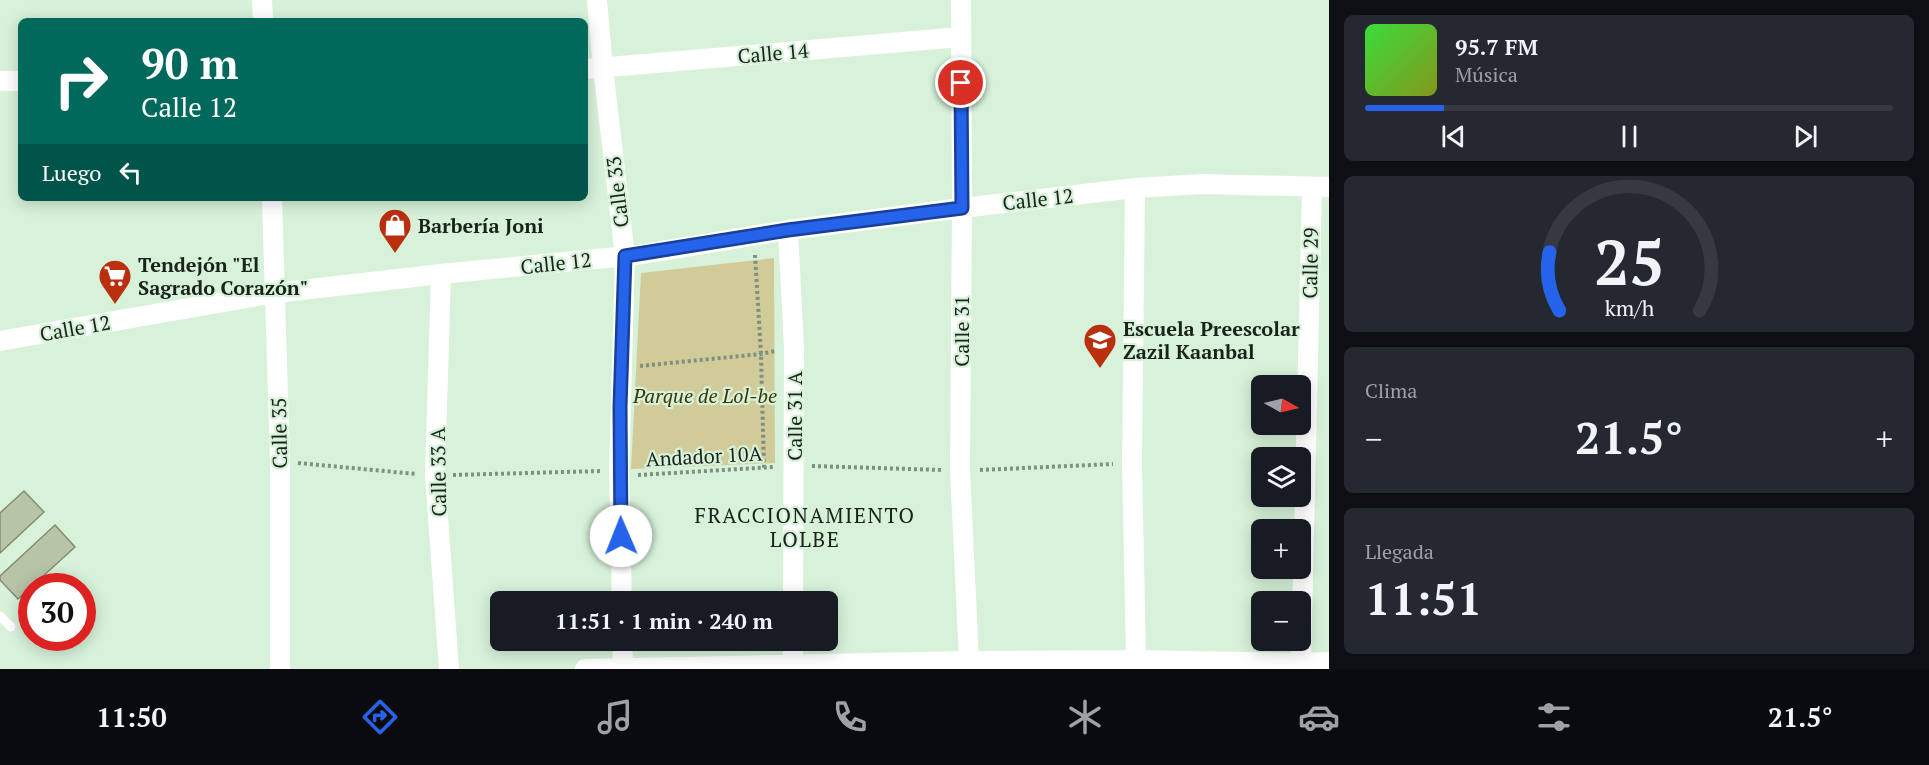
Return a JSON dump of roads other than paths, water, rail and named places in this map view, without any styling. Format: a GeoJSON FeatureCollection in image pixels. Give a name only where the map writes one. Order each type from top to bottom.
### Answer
{"type":"FeatureCollection","features":[{"type":"Feature","properties":{"kind":"street"},"geometry":{"type":"LineString","coordinates":[[262,0],[263,18]]}},
{"type":"Feature","properties":{"kind":"street","name":"Calle 33"},"geometry":{"type":"LineString","coordinates":[[597,0],[594,68],[625,256],[619,471],[622,591]]}},
{"type":"Feature","properties":{"kind":"street","name":"Calle 31"},"geometry":{"type":"LineString","coordinates":[[961,0],[960,470],[969,661]]}},
{"type":"Feature","properties":{"kind":"street","name":"Calle 14"},"geometry":{"type":"LineString","coordinates":[[594,68],[961,37]]}},
{"type":"Feature","properties":{"kind":"street"},"geometry":{"type":"LineString","coordinates":[[0,81],[18,81]]}},
{"type":"Feature","properties":{"kind":"street","name":"Calle 12"},"geometry":{"type":"LineString","coordinates":[[0,341],[275,293],[625,256],[788,230],[962,208],[1135,188],[1202,184],[1321,187]]}},
{"type":"Feature","properties":{"kind":"street","name":"Calle 29"},"geometry":{"type":"LineString","coordinates":[[1301,663],[1321,187]]}},
{"type":"Feature","properties":{"kind":"street"},"geometry":{"type":"LineString","coordinates":[[1135,188],[1132,463],[1136,660]]}},
{"type":"Feature","properties":{"kind":"street","name":"Calle 35"},"geometry":{"type":"LineString","coordinates":[[272,201],[280,461],[280,669]]}},
{"type":"Feature","properties":{"kind":"street","name":"Calle 31 A"},"geometry":{"type":"LineString","coordinates":[[788,230],[794,348],[793,591]]}},
{"type":"Feature","properties":{"kind":"street","name":"Calle 33 A"},"geometry":{"type":"LineString","coordinates":[[441,274],[435,476],[449,669]]}},
{"type":"Feature","properties":{"kind":"street"},"geometry":{"type":"LineString","coordinates":[[622,651],[623,667]]}},
{"type":"Feature","properties":{"kind":"street"},"geometry":{"type":"LineString","coordinates":[[585,669],[969,661],[1329,662]]}},
{"type":"Feature","properties":{"kind":"lane"},"geometry":{"type":"LineString","coordinates":[[0,616],[11,627]]}},
{"type":"Feature","properties":{"kind":"place","name":"Barbería Joni"},"geometry":{"type":"Point","coordinates":[395,254]}},
{"type":"Feature","properties":{"kind":"place","name":"Tendejón \"El Sagrado Corazón\""},"geometry":{"type":"Point","coordinates":[115,305]}},
{"type":"Feature","properties":{"kind":"place","name":"Escuela Preescolar Zazil Kaanbal"},"geometry":{"type":"Point","coordinates":[1100,369]}},
{"type":"Feature","properties":{"kind":"district","name":"FRACCIONAMIENTO LOLBE"},"geometry":{"type":"Point","coordinates":[805,527]}},
{"type":"Feature","properties":{"kind":"park label","name":"Parque de Lol-be"},"geometry":{"type":"Point","coordinates":[705,395]}}]}
